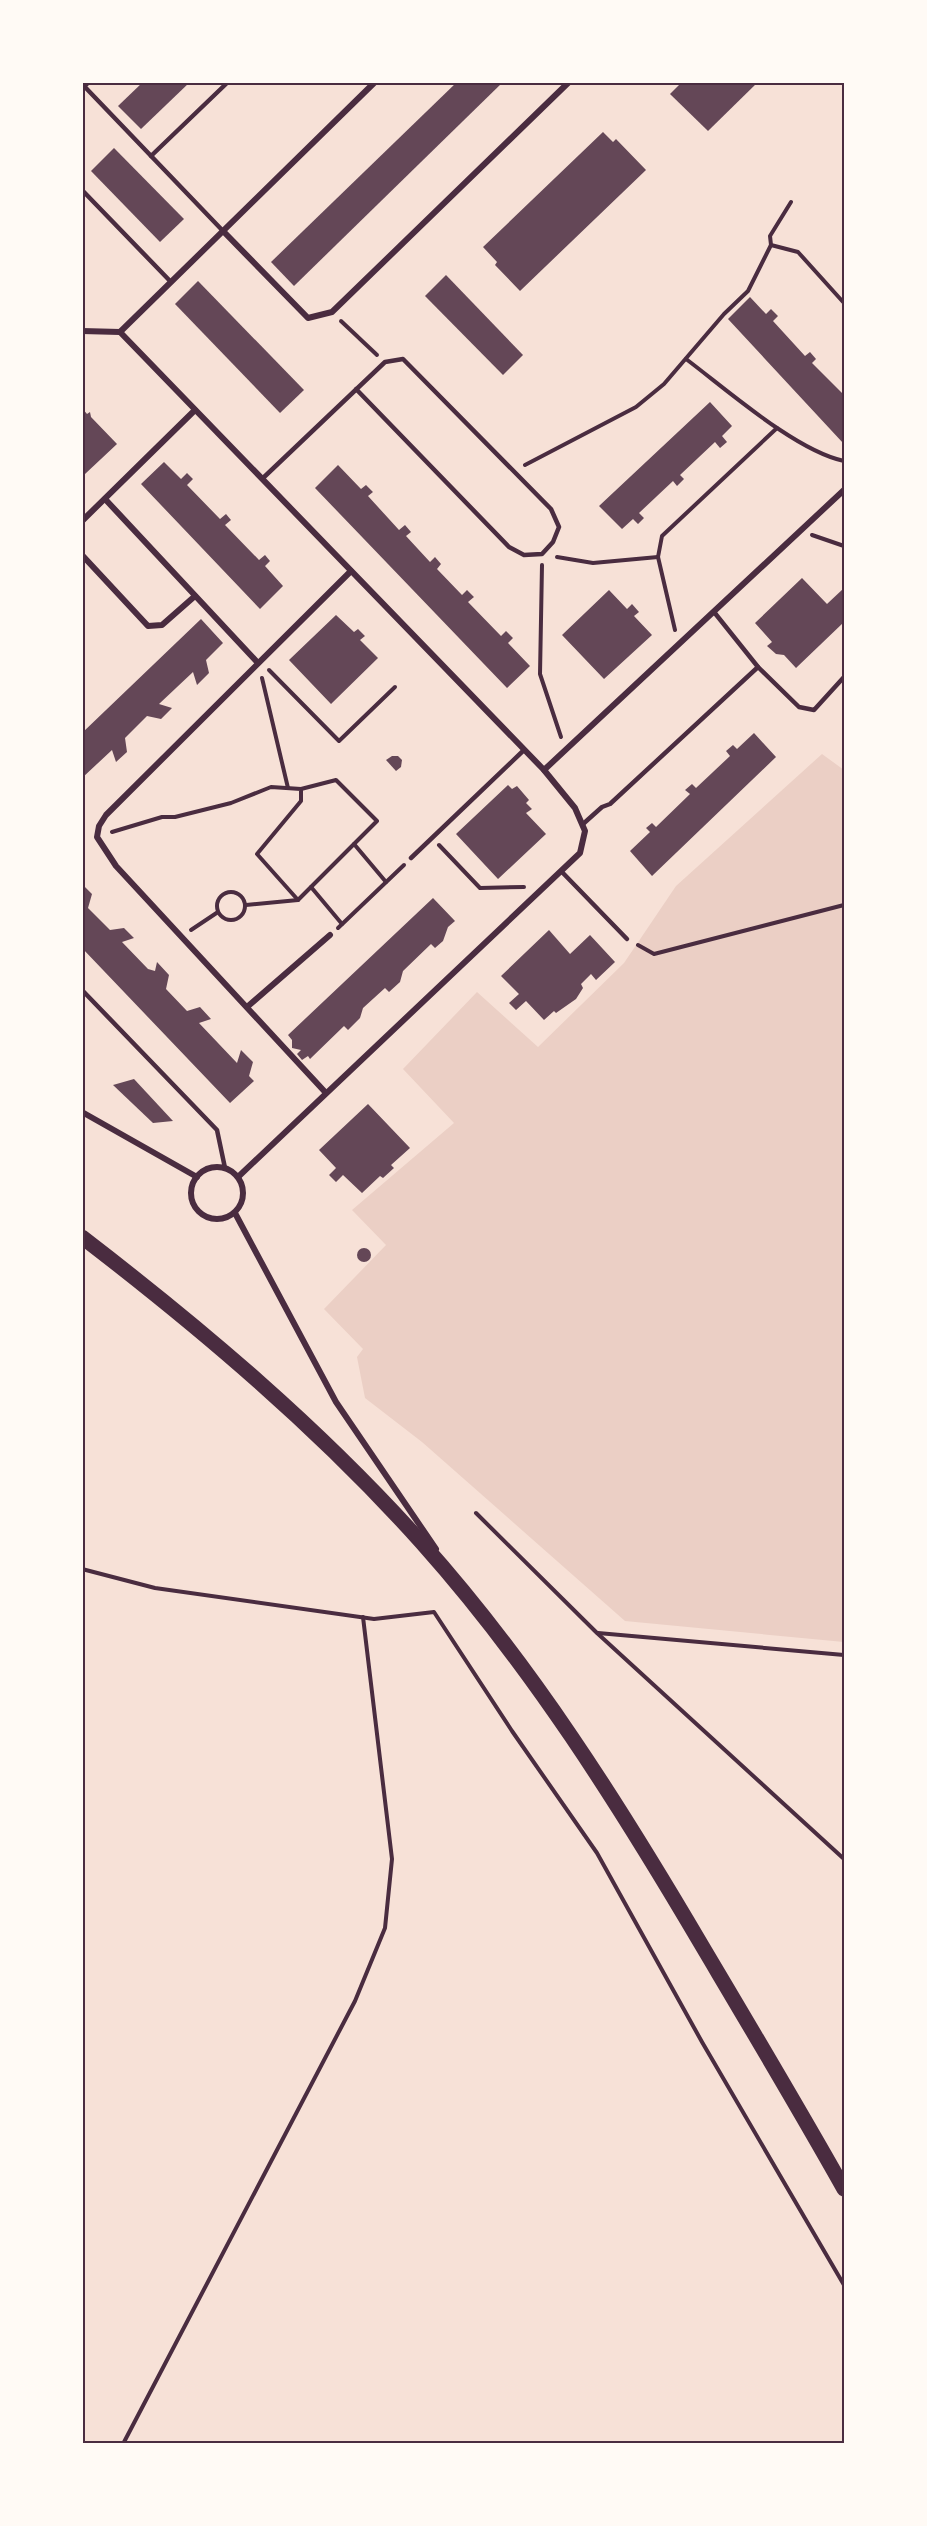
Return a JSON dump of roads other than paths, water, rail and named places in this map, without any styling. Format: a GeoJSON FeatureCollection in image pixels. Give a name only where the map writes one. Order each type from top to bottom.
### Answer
{"type":"FeatureCollection","features":[{"type":"Feature","properties":{"kind":"main road"},"geometry":{"type":"LineString","coordinates":[[82,1237],[235,1359],[325,1444],[421,1542],[475,1606],[585,1753],[626,1816],[844,2189]]}},
{"type":"Feature","properties":{"kind":"street"},"geometry":{"type":"LineString","coordinates":[[120,332],[375,82]]}},
{"type":"Feature","properties":{"kind":"street"},"geometry":{"type":"LineString","coordinates":[[224,232],[308,318],[332,312],[569,82]]}},
{"type":"Feature","properties":{"kind":"street"},"geometry":{"type":"LineString","coordinates":[[82,331],[120,332],[544,770],[575,808],[585,831],[580,853],[238,1177]]}},
{"type":"Feature","properties":{"kind":"street"},"geometry":{"type":"LineString","coordinates":[[82,521],[195,410]]}},
{"type":"Feature","properties":{"kind":"street"},"geometry":{"type":"LineString","coordinates":[[544,770],[844,490]]}},
{"type":"Feature","properties":{"kind":"street"},"geometry":{"type":"LineString","coordinates":[[105,499],[258,663]]}},
{"type":"Feature","properties":{"kind":"street"},"geometry":{"type":"LineString","coordinates":[[82,555],[148,626],[162,625],[195,596]]}},
{"type":"Feature","properties":{"kind":"street"},"geometry":{"type":"LineString","coordinates":[[326,1093],[116,866],[97,837],[99,826],[106,815],[351,572]]}},
{"type":"Feature","properties":{"kind":"street"},"geometry":{"type":"LineString","coordinates":[[247,1007],[330,935]]}},
{"type":"Feature","properties":{"kind":"street"},"geometry":{"type":"LineString","coordinates":[[82,1112],[197,1177]]}},
{"type":"Feature","properties":{"kind":"street"},"geometry":{"type":"LineString","coordinates":[[210,1168],[225,1168],[238,1177],[244,1191],[240,1207],[235,1213],[220,1220],[203,1216],[192,1202],[192,1184],[197,1177],[210,1168]]}},
{"type":"Feature","properties":{"kind":"street"},"geometry":{"type":"LineString","coordinates":[[235,1213],[336,1402],[475,1606]]}},
{"type":"Feature","properties":{"kind":"lane"},"geometry":{"type":"LineString","coordinates":[[151,156],[228,82]]}},
{"type":"Feature","properties":{"kind":"lane"},"geometry":{"type":"LineString","coordinates":[[85,85],[224,232]]}},
{"type":"Feature","properties":{"kind":"lane"},"geometry":{"type":"LineString","coordinates":[[82,190],[171,282]]}},
{"type":"Feature","properties":{"kind":"lane"},"geometry":{"type":"LineString","coordinates":[[262,479],[356,389],[385,362],[403,359],[551,509],[559,527],[553,542],[542,554],[524,555],[509,547],[356,389]]}},
{"type":"Feature","properties":{"kind":"lane"},"geometry":{"type":"LineString","coordinates":[[714,612],[758,667],[799,707],[814,710],[844,677]]}},
{"type":"Feature","properties":{"kind":"lane"},"geometry":{"type":"LineString","coordinates":[[583,825],[602,807],[610,804],[758,667]]}},
{"type":"Feature","properties":{"kind":"lane"},"geometry":{"type":"LineString","coordinates":[[411,858],[524,750]]}},
{"type":"Feature","properties":{"kind":"lane"},"geometry":{"type":"LineString","coordinates":[[561,871],[627,939]]}},
{"type":"Feature","properties":{"kind":"lane"},"geometry":{"type":"LineString","coordinates":[[82,990],[217,1130],[225,1168]]}}]}
